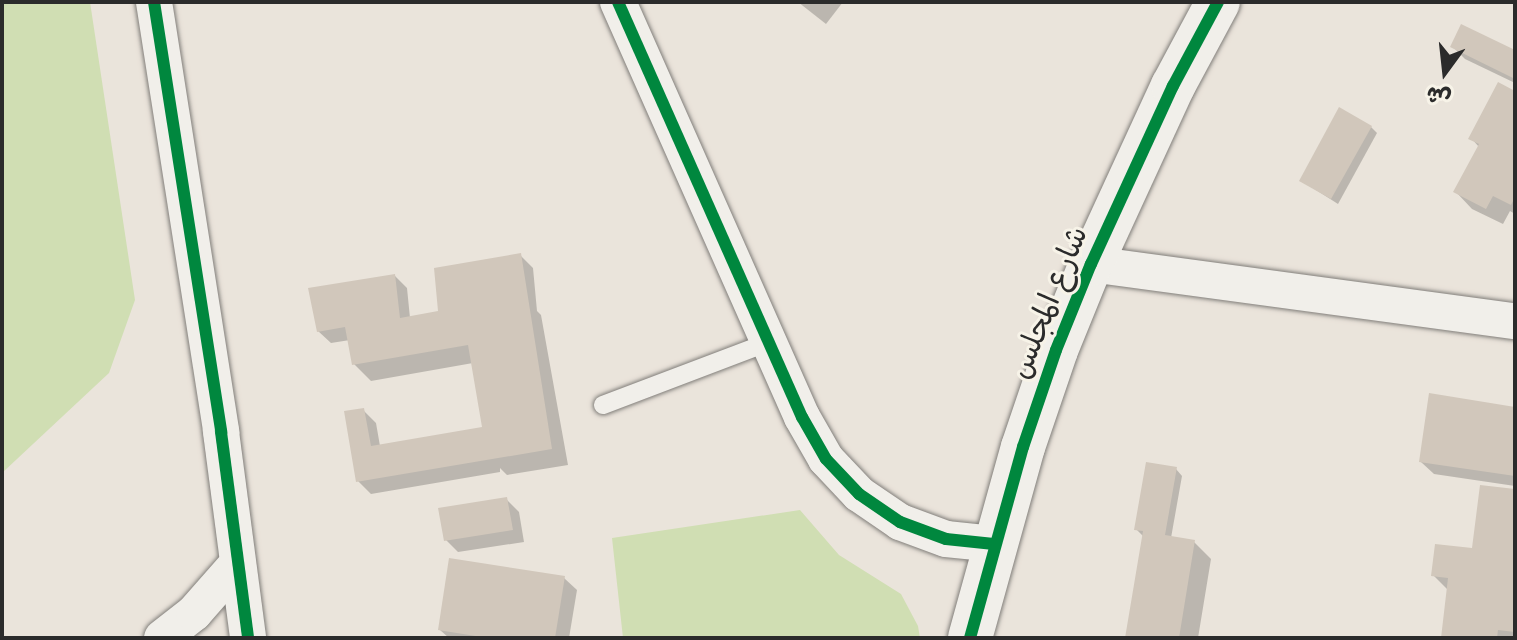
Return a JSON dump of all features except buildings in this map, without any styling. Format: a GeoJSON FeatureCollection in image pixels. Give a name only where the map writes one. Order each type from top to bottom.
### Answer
{"type":"FeatureCollection","features":[{"type":"Feature","properties":{"kind":"street"},"geometry":{"type":"LineString","coordinates":[[154,2],[221,432],[248,638]]}},
{"type":"Feature","properties":{"kind":"street"},"geometry":{"type":"LineString","coordinates":[[618,2],[802,417],[826,459],[859,494],[900,522],[946,539],[994,544]]}},
{"type":"Feature","properties":{"kind":"street","name":"شارع المجلس"},"geometry":{"type":"LineString","coordinates":[[970,638],[994,544],[1051,363],[1091,264],[1173,86],[1218,2]]}},
{"type":"Feature","properties":{"kind":"street"},"geometry":{"type":"LineString","coordinates":[[1091,264],[1515,321]]}},
{"type":"Feature","properties":{"kind":"street"},"geometry":{"type":"LineString","coordinates":[[162,638],[194,613],[237,564]]}},
{"type":"Feature","properties":{"kind":"lane"},"geometry":{"type":"LineString","coordinates":[[603,405],[769,342]]}},
{"type":"Feature","properties":{"kind":"green space"},"geometry":{"type":"Polygon","coordinates":[[[2,2],[90,2],[135,300],[109,373],[2,473],[2,2]]]}},
{"type":"Feature","properties":{"kind":"green space"},"geometry":{"type":"Polygon","coordinates":[[[800,510],[839,555],[901,594],[918,626],[920,638],[623,638],[612,538],[800,510]]]}},
{"type":"Feature","properties":{"kind":"cycle path"},"geometry":{"type":"LineString","coordinates":[[154,2],[221,432],[248,638]]}},
{"type":"Feature","properties":{"kind":"cycle path"},"geometry":{"type":"LineString","coordinates":[[618,2],[802,417],[826,459],[859,494],[900,522],[946,539],[994,544]]}},
{"type":"Feature","properties":{"kind":"cycle path"},"geometry":{"type":"LineString","coordinates":[[970,638],[1023,447],[1056,350],[1091,264],[1173,86],[1218,2]]}}]}
